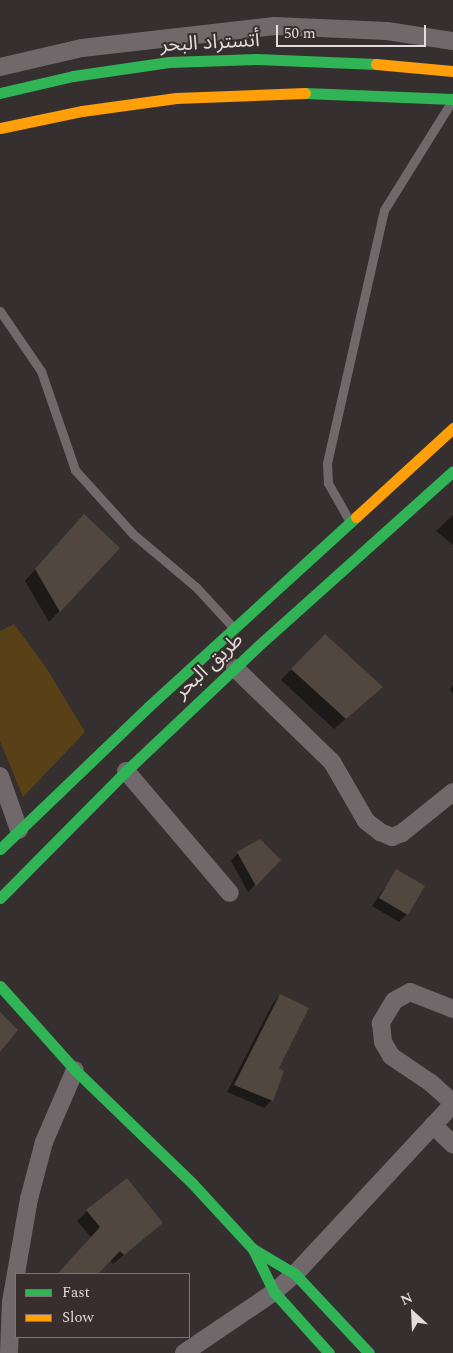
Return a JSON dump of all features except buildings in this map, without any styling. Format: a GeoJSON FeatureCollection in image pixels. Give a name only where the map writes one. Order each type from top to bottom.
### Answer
{"type":"FeatureCollection","features":[{"type":"Feature","properties":{"kind":"main road","name":"أتستراد البحر"},"geometry":{"type":"LineString","coordinates":[[0,93],[74,76],[169,62],[336,61],[453,71]]}},
{"type":"Feature","properties":{"kind":"main road"},"geometry":{"type":"LineString","coordinates":[[0,128],[82,111],[176,98],[297,93],[453,99]]}},
{"type":"Feature","properties":{"kind":"main road","name":"طريق البحر"},"geometry":{"type":"LineString","coordinates":[[0,849],[234,628],[453,428]]}},
{"type":"Feature","properties":{"kind":"main road","name":"طريق البحر"},"geometry":{"type":"LineString","coordinates":[[0,898],[126,771],[235,668],[453,471]]}},
{"type":"Feature","properties":{"kind":"main road"},"geometry":{"type":"LineString","coordinates":[[0,986],[75,1070],[192,1184],[253,1249],[295,1274],[370,1353]]}},
{"type":"Feature","properties":{"kind":"main road"},"geometry":{"type":"LineString","coordinates":[[253,1249],[274,1292],[329,1353]]}},
{"type":"Feature","properties":{"kind":"street"},"geometry":{"type":"LineString","coordinates":[[0,67],[82,48],[275,26],[388,32],[453,41]]}},
{"type":"Feature","properties":{"kind":"street"},"geometry":{"type":"LineString","coordinates":[[235,668],[332,762],[366,821],[380,832],[392,837],[402,833],[453,792]]}},
{"type":"Feature","properties":{"kind":"street"},"geometry":{"type":"LineString","coordinates":[[126,771],[230,893]]}},
{"type":"Feature","properties":{"kind":"street"},"geometry":{"type":"LineString","coordinates":[[1,780],[19,830]]}},
{"type":"Feature","properties":{"kind":"street"},"geometry":{"type":"LineString","coordinates":[[184,1353],[274,1292],[295,1274],[453,1103],[391,1056],[383,1042],[381,1023],[394,1001],[410,992],[453,1008]]}},
{"type":"Feature","properties":{"kind":"street"},"geometry":{"type":"LineString","coordinates":[[17,1273],[29,1199],[44,1142],[75,1070]]}},
{"type":"Feature","properties":{"kind":"street"},"geometry":{"type":"LineString","coordinates":[[434,1125],[453,1144]]}},
{"type":"Feature","properties":{"kind":"street"},"geometry":{"type":"LineString","coordinates":[[9,1353],[15,1284]]}},
{"type":"Feature","properties":{"kind":"lane"},"geometry":{"type":"LineString","coordinates":[[350,523],[328,483],[327,463],[384,210],[453,99]]}},
{"type":"Feature","properties":{"kind":"lane"},"geometry":{"type":"LineString","coordinates":[[0,312],[41,371],[75,470],[133,534],[196,587],[234,628]]}},
{"type":"Feature","properties":{"kind":"shaded area"},"geometry":{"type":"Polygon","coordinates":[[[14,624],[47,669],[85,732],[23,797],[0,741],[0,631],[14,624]]]}},
{"type":"Feature","properties":{"kind":"traffic: fast"},"geometry":{"type":"LineString","coordinates":[[0,93],[73,76],[169,62],[257,59],[376,64]]}},
{"type":"Feature","properties":{"kind":"traffic: fast"},"geometry":{"type":"LineString","coordinates":[[305,93],[453,99]]}},
{"type":"Feature","properties":{"kind":"traffic: fast"},"geometry":{"type":"LineString","coordinates":[[0,898],[126,771],[257,647],[453,471]]}},
{"type":"Feature","properties":{"kind":"traffic: fast"},"geometry":{"type":"LineString","coordinates":[[0,849],[148,707],[356,517]]}},
{"type":"Feature","properties":{"kind":"traffic: fast"},"geometry":{"type":"LineString","coordinates":[[0,986],[75,1070],[192,1183],[253,1249],[295,1274],[369,1353]]}},
{"type":"Feature","properties":{"kind":"traffic: fast"},"geometry":{"type":"LineString","coordinates":[[253,1249],[274,1292],[329,1353]]}},
{"type":"Feature","properties":{"kind":"traffic: slow"},"geometry":{"type":"LineString","coordinates":[[376,64],[453,71]]}},
{"type":"Feature","properties":{"kind":"traffic: slow"},"geometry":{"type":"LineString","coordinates":[[0,128],[82,111],[176,98],[305,93]]}},
{"type":"Feature","properties":{"kind":"traffic: slow"},"geometry":{"type":"LineString","coordinates":[[356,517],[453,428]]}}]}
